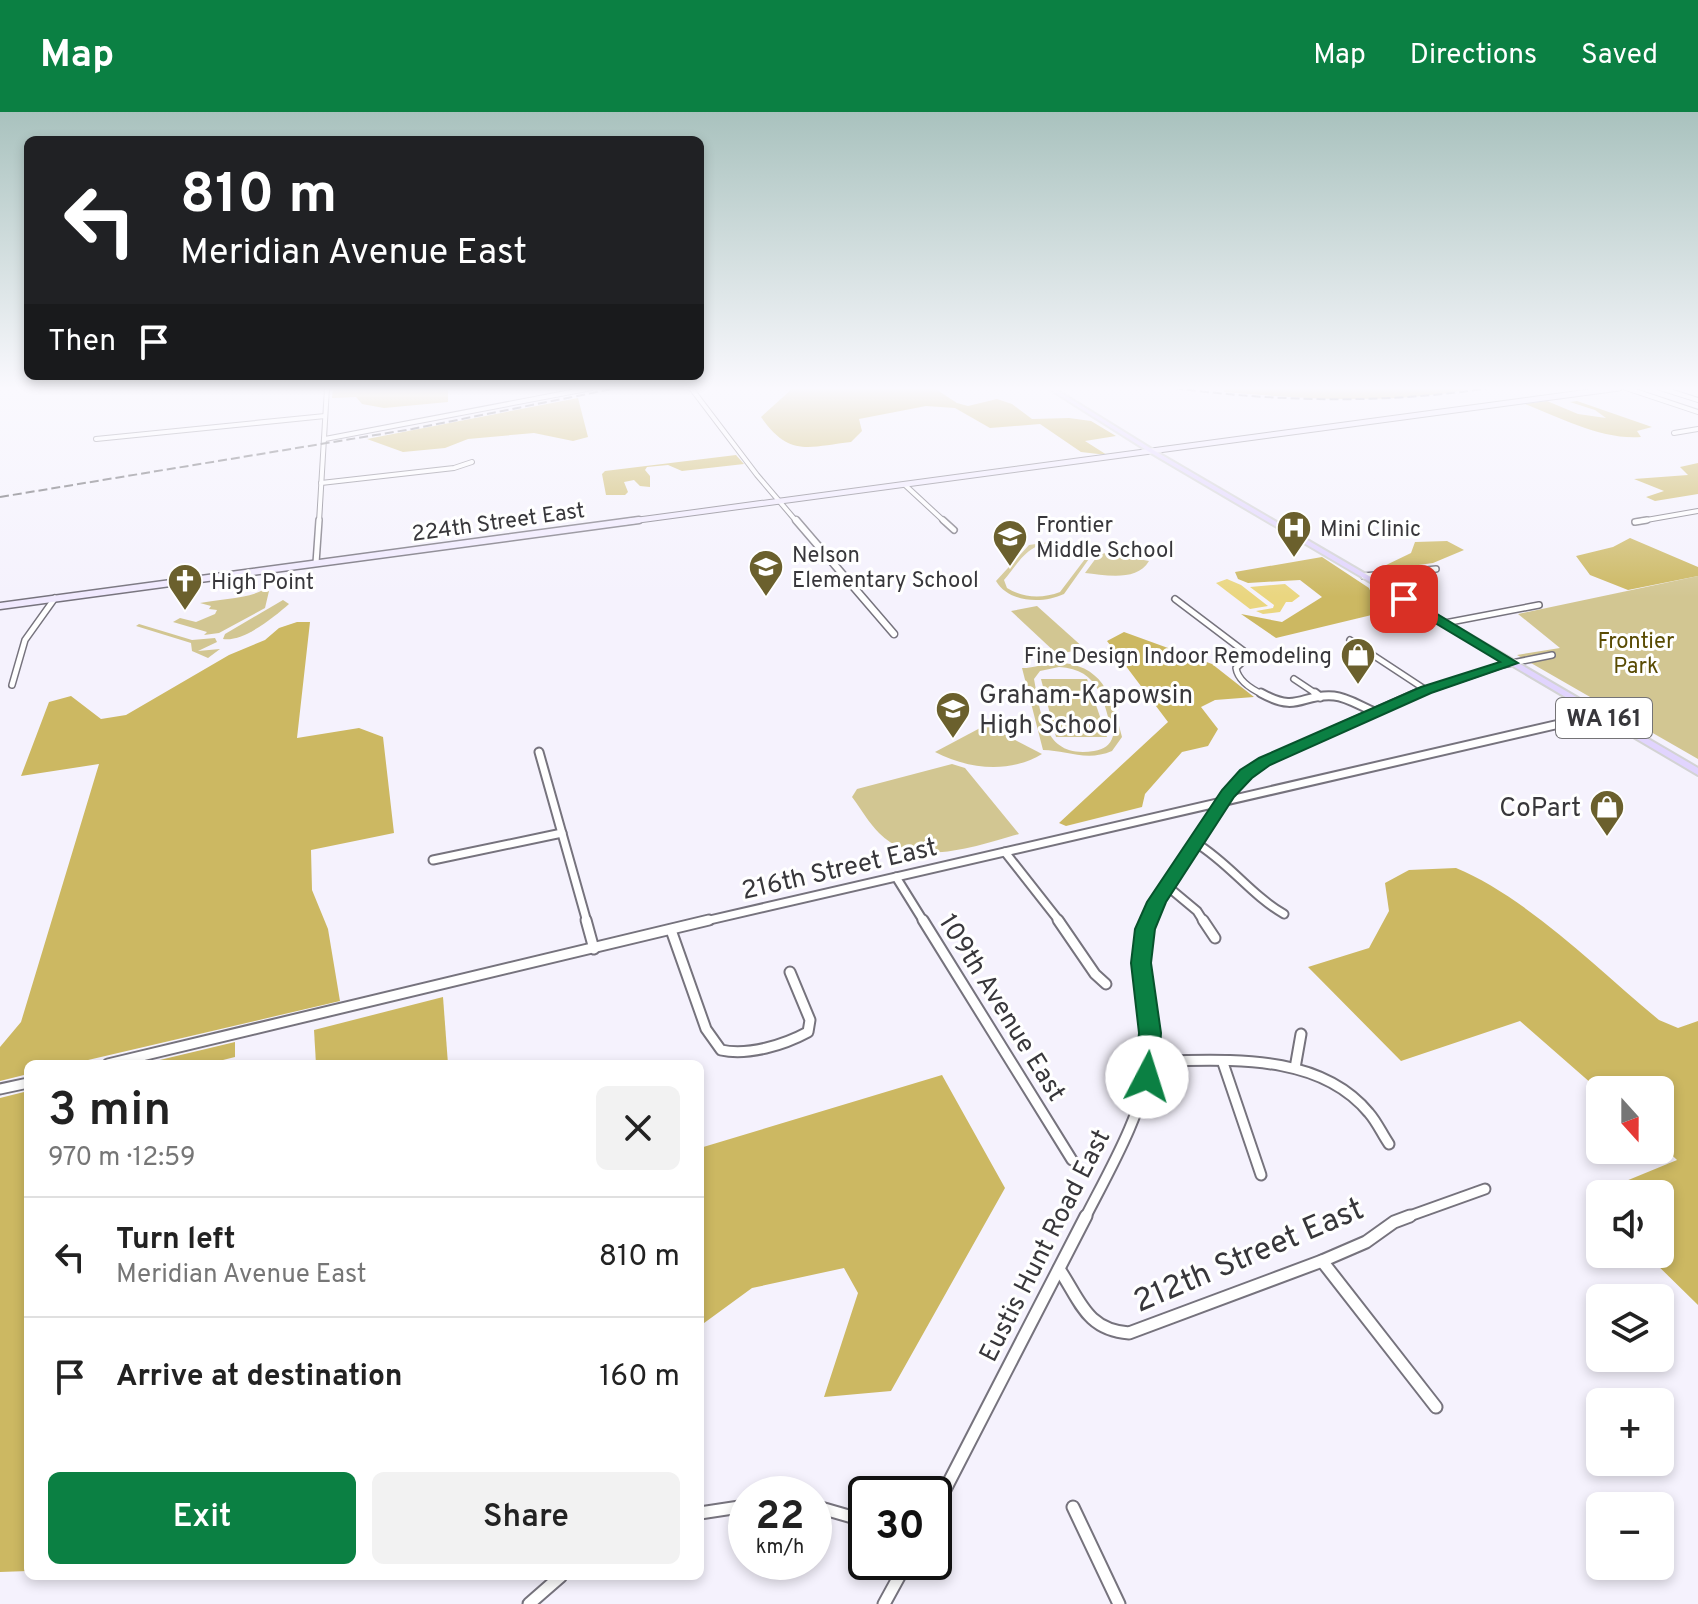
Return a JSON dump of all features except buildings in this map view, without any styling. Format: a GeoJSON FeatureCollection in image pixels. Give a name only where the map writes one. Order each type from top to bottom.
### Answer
{"type":"FeatureCollection","features":[{"type":"Feature","properties":{"kind":"main road","name":"224th Street East"},"geometry":{"type":"LineString","coordinates":[[0,606],[1111,458]]}},
{"type":"Feature","properties":{"kind":"main road","name":"WA 161"},"geometry":{"type":"LineString","coordinates":[[1163,458],[1698,772]]}},
{"type":"Feature","properties":{"kind":"street"},"geometry":{"type":"LineString","coordinates":[[316,563],[323,458]]}},
{"type":"Feature","properties":{"kind":"street"},"geometry":{"type":"LineString","coordinates":[[746,458],[894,634]]}},
{"type":"Feature","properties":{"kind":"street"},"geometry":{"type":"LineString","coordinates":[[321,483],[454,468],[472,462]]}},
{"type":"Feature","properties":{"kind":"street"},"geometry":{"type":"LineString","coordinates":[[905,485],[954,530]]}},
{"type":"Feature","properties":{"kind":"street"},"geometry":{"type":"LineString","coordinates":[[1635,522],[1698,511]]}},
{"type":"Feature","properties":{"kind":"street"},"geometry":{"type":"LineString","coordinates":[[1364,576],[1436,569]]}},
{"type":"Feature","properties":{"kind":"street"},"geometry":{"type":"LineString","coordinates":[[12,685],[25,640],[55,598]]}},
{"type":"Feature","properties":{"kind":"street"},"geometry":{"type":"LineString","coordinates":[[1175,599],[1242,649],[1247,658],[1236,668],[1237,674],[1264,697],[1295,704],[1320,697],[1348,699],[1375,712]]}},
{"type":"Feature","properties":{"kind":"street"},"geometry":{"type":"LineString","coordinates":[[1445,623],[1539,605]]}},
{"type":"Feature","properties":{"kind":"street"},"geometry":{"type":"LineString","coordinates":[[1350,640],[1426,690]]}},
{"type":"Feature","properties":{"kind":"street","name":"Eustis Hunt Road East"},"geometry":{"type":"LineString","coordinates":[[952,1476],[1117,1160],[1136,1109],[1150,1061],[1141,946],[1149,916],[1241,779],[1254,768],[1426,690],[1511,663],[1552,655]]}},
{"type":"Feature","properties":{"kind":"street"},"geometry":{"type":"LineString","coordinates":[[1294,679],[1320,697]]}},
{"type":"Feature","properties":{"kind":"street","name":"216th Street East"},"geometry":{"type":"LineString","coordinates":[[125,1060],[1581,719]]}},
{"type":"Feature","properties":{"kind":"street"},"geometry":{"type":"LineString","coordinates":[[539,752],[594,949]]}},
{"type":"Feature","properties":{"kind":"street"},"geometry":{"type":"LineString","coordinates":[[433,860],[562,833]]}},
{"type":"Feature","properties":{"kind":"street"},"geometry":{"type":"LineString","coordinates":[[1196,843],[1221,857],[1263,903],[1284,914]]}},
{"type":"Feature","properties":{"kind":"street"},"geometry":{"type":"LineString","coordinates":[[1005,852],[1062,925],[1095,974],[1106,984]]}},
{"type":"Feature","properties":{"kind":"street","name":"109th Avenue East"},"geometry":{"type":"LineString","coordinates":[[896,877],[1072,1160]]}},
{"type":"Feature","properties":{"kind":"street"},"geometry":{"type":"LineString","coordinates":[[1167,886],[1197,911],[1215,938]]}},
{"type":"Feature","properties":{"kind":"street"},"geometry":{"type":"LineString","coordinates":[[671,930],[706,1029],[720,1049],[731,1051],[768,1046],[808,1032],[810,1020],[790,972]]}},
{"type":"Feature","properties":{"kind":"street"},"geometry":{"type":"LineString","coordinates":[[1295,1068],[1301,1034]]}},
{"type":"Feature","properties":{"kind":"street"},"geometry":{"type":"LineString","coordinates":[[1150,1061],[1268,1063],[1295,1068],[1331,1083],[1363,1102],[1389,1144]]}},
{"type":"Feature","properties":{"kind":"street"},"geometry":{"type":"LineString","coordinates":[[1223,1063],[1261,1175]]}},
{"type":"Feature","properties":{"kind":"street"},"geometry":{"type":"LineString","coordinates":[[0,1089],[24,1084]]}},
{"type":"Feature","properties":{"kind":"street","name":"212th Street East"},"geometry":{"type":"LineString","coordinates":[[1059,1269],[1096,1326],[1106,1333],[1145,1329],[1222,1296],[1322,1261],[1366,1242],[1394,1222],[1485,1189]]}},
{"type":"Feature","properties":{"kind":"street"},"geometry":{"type":"LineString","coordinates":[[1322,1261],[1436,1407]]}},
{"type":"Feature","properties":{"kind":"street"},"geometry":{"type":"LineString","coordinates":[[1073,1507],[1119,1604]]}},
{"type":"Feature","properties":{"kind":"street"},"geometry":{"type":"LineString","coordinates":[[704,1512],[728,1509]]}},
{"type":"Feature","properties":{"kind":"street"},"geometry":{"type":"LineString","coordinates":[[529,1604],[556,1580]]}},
{"type":"Feature","properties":{"kind":"street"},"geometry":{"type":"LineString","coordinates":[[884,1604],[897,1580]]}},
{"type":"Feature","properties":{"kind":"green space"},"geometry":{"type":"Polygon","coordinates":[[[1050,542],[1076,545],[1091,556],[1064,594],[1027,600],[1009,594],[996,581],[1029,545],[1050,542]],[[1044,544],[1031,549],[1021,558],[1004,580],[1007,588],[1033,596],[1060,592],[1085,559],[1073,547],[1044,544]]]}},
{"type":"Feature","properties":{"kind":"green space"},"geometry":{"type":"Polygon","coordinates":[[[1099,554],[1149,561],[1144,568],[1129,575],[1085,573],[1099,554]]]}},
{"type":"Feature","properties":{"kind":"green space","name":"Frontier Park"},"geometry":{"type":"Polygon","coordinates":[[[1698,576],[1698,759],[1517,655],[1560,648],[1518,614],[1698,576]]]}},
{"type":"Feature","properties":{"kind":"green space"},"geometry":{"type":"Polygon","coordinates":[[[269,591],[265,608],[219,633],[204,635],[207,632],[173,622],[180,618],[196,622],[215,614],[217,610],[200,603],[241,597],[269,591]]]}},
{"type":"Feature","properties":{"kind":"green space"},"geometry":{"type":"Polygon","coordinates":[[[283,600],[289,604],[258,628],[240,637],[223,639],[225,634],[283,600]]]}},
{"type":"Feature","properties":{"kind":"green space"},"geometry":{"type":"Polygon","coordinates":[[[1037,606],[1085,649],[1057,654],[1011,611],[1037,606]]]}},
{"type":"Feature","properties":{"kind":"green space"},"geometry":{"type":"Polygon","coordinates":[[[139,624],[192,640],[215,638],[217,642],[198,651],[220,649],[208,658],[192,651],[191,643],[136,626],[139,624]]]}},
{"type":"Feature","properties":{"kind":"green space"},"geometry":{"type":"Polygon","coordinates":[[[1058,663],[1078,666],[1090,672],[1105,688],[1122,737],[1112,751],[1085,756],[1043,750],[1022,668],[1058,663]],[[1059,667],[1040,671],[1034,679],[1043,720],[1055,741],[1065,748],[1078,752],[1101,749],[1108,745],[1113,736],[1103,700],[1092,681],[1073,669],[1059,667]]]}},
{"type":"Feature","properties":{"kind":"green space"},"geometry":{"type":"Polygon","coordinates":[[[1041,679],[1087,679],[1107,737],[1056,737],[1041,679]]]}},
{"type":"Feature","properties":{"kind":"green space"},"geometry":{"type":"Polygon","coordinates":[[[982,727],[990,727],[1042,754],[1016,765],[988,767],[961,762],[935,752],[982,727]]]}},
{"type":"Feature","properties":{"kind":"green space"},"geometry":{"type":"Polygon","coordinates":[[[952,764],[965,768],[1019,834],[947,852],[910,850],[894,844],[879,833],[852,797],[857,789],[952,764]]]}},
{"type":"Feature","properties":{"kind":"shaded area"},"geometry":{"type":"Polygon","coordinates":[[[714,458],[738,458],[744,464],[682,471],[668,465],[647,467],[645,470],[650,476],[650,487],[640,486],[634,480],[624,482],[628,492],[625,495],[606,495],[602,474],[605,471],[714,458]]]}},
{"type":"Feature","properties":{"kind":"shaded area"},"geometry":{"type":"Polygon","coordinates":[[[1698,463],[1698,494],[1655,501],[1646,497],[1664,491],[1634,479],[1688,475],[1680,467],[1698,463]]]}},
{"type":"Feature","properties":{"kind":"shaded area"},"geometry":{"type":"Polygon","coordinates":[[[1630,538],[1698,567],[1698,576],[1628,590],[1590,575],[1576,556],[1613,547],[1630,538]]]}},
{"type":"Feature","properties":{"kind":"shaded area"},"geometry":{"type":"Polygon","coordinates":[[[1447,541],[1464,550],[1433,563],[1383,570],[1382,567],[1411,553],[1415,542],[1447,541]]]}},
{"type":"Feature","properties":{"kind":"shaded area"},"geometry":{"type":"Polygon","coordinates":[[[1322,557],[1369,588],[1380,613],[1276,638],[1241,614],[1282,622],[1322,597],[1300,580],[1248,583],[1238,579],[1235,572],[1322,557]]]}},
{"type":"Feature","properties":{"kind":"shaded area"},"geometry":{"type":"Polygon","coordinates":[[[1227,579],[1241,585],[1268,606],[1250,609],[1216,583],[1227,579]]]}},
{"type":"Feature","properties":{"kind":"shaded area"},"geometry":{"type":"Polygon","coordinates":[[[1285,584],[1300,596],[1286,602],[1280,612],[1263,614],[1256,611],[1273,608],[1274,605],[1250,587],[1285,584]]]}},
{"type":"Feature","properties":{"kind":"shaded area"},"geometry":{"type":"Polygon","coordinates":[[[297,622],[310,622],[297,738],[359,728],[383,737],[394,833],[311,850],[312,890],[328,929],[340,1001],[88,1060],[24,1060],[24,1075],[0,1081],[0,1047],[21,1022],[99,764],[21,776],[49,702],[71,696],[101,719],[126,715],[229,655],[265,640],[279,628],[297,622]]]}},
{"type":"Feature","properties":{"kind":"shaded area"},"geometry":{"type":"Polygon","coordinates":[[[1124,632],[1212,664],[1254,697],[1215,700],[1201,707],[1218,729],[1208,746],[1182,752],[1145,794],[1142,807],[1066,826],[1059,823],[1168,722],[1107,641],[1124,632]]]}},
{"type":"Feature","properties":{"kind":"shaded area"},"geometry":{"type":"Polygon","coordinates":[[[1456,868],[1482,881],[1535,915],[1659,1020],[1678,1028],[1698,1021],[1698,1305],[1660,1268],[1674,1268],[1674,1180],[1628,1180],[1674,1164],[1677,1160],[1674,1157],[1674,1076],[1586,1076],[1586,1079],[1520,1021],[1401,1061],[1308,967],[1369,948],[1389,911],[1385,883],[1409,870],[1456,868]]]}},
{"type":"Feature","properties":{"kind":"shaded area"},"geometry":{"type":"Polygon","coordinates":[[[443,997],[448,1060],[316,1060],[314,1030],[443,997]]]}},
{"type":"Feature","properties":{"kind":"shaded area"},"geometry":{"type":"Polygon","coordinates":[[[235,1042],[235,1057],[223,1060],[160,1060],[235,1042]]]}},
{"type":"Feature","properties":{"kind":"shaded area"},"geometry":{"type":"Polygon","coordinates":[[[942,1075],[1005,1188],[891,1391],[824,1397],[858,1293],[844,1268],[752,1288],[704,1323],[704,1147],[942,1075]]]}},
{"type":"Feature","properties":{"kind":"shaded area"},"geometry":{"type":"Polygon","coordinates":[[[24,1092],[24,1571],[0,1572],[0,1098],[24,1092]]]}},
{"type":"Feature","properties":{"kind":"railway"},"geometry":{"type":"LineString","coordinates":[[0,497],[239,458]]}},
{"type":"Feature","properties":{"kind":"place","name":"Mini Clinic"},"geometry":{"type":"Point","coordinates":[1294,559]}},
{"type":"Feature","properties":{"kind":"place","name":"Frontier Middle School"},"geometry":{"type":"Point","coordinates":[1010,568]}},
{"type":"Feature","properties":{"kind":"place","name":"Nelson Elementary School"},"geometry":{"type":"Point","coordinates":[766,598]}},
{"type":"Feature","properties":{"kind":"place","name":"High Point"},"geometry":{"type":"Point","coordinates":[185,612]}},
{"type":"Feature","properties":{"kind":"place","name":"Fine Design Indoor Remodeling"},"geometry":{"type":"Point","coordinates":[1358,686]}},
{"type":"Feature","properties":{"kind":"place","name":"Graham-Kapowsin High School"},"geometry":{"type":"Point","coordinates":[953,740]}},
{"type":"Feature","properties":{"kind":"place","name":"CoPart"},"geometry":{"type":"Point","coordinates":[1607,838]}},
{"type":"Feature","properties":{"kind":"route"},"geometry":{"type":"LineString","coordinates":[[1147,1077],[1151,1048],[1142,984],[1141,946],[1149,916],[1228,794],[1241,779],[1264,762],[1426,690],[1511,663],[1404,599]]}}]}
